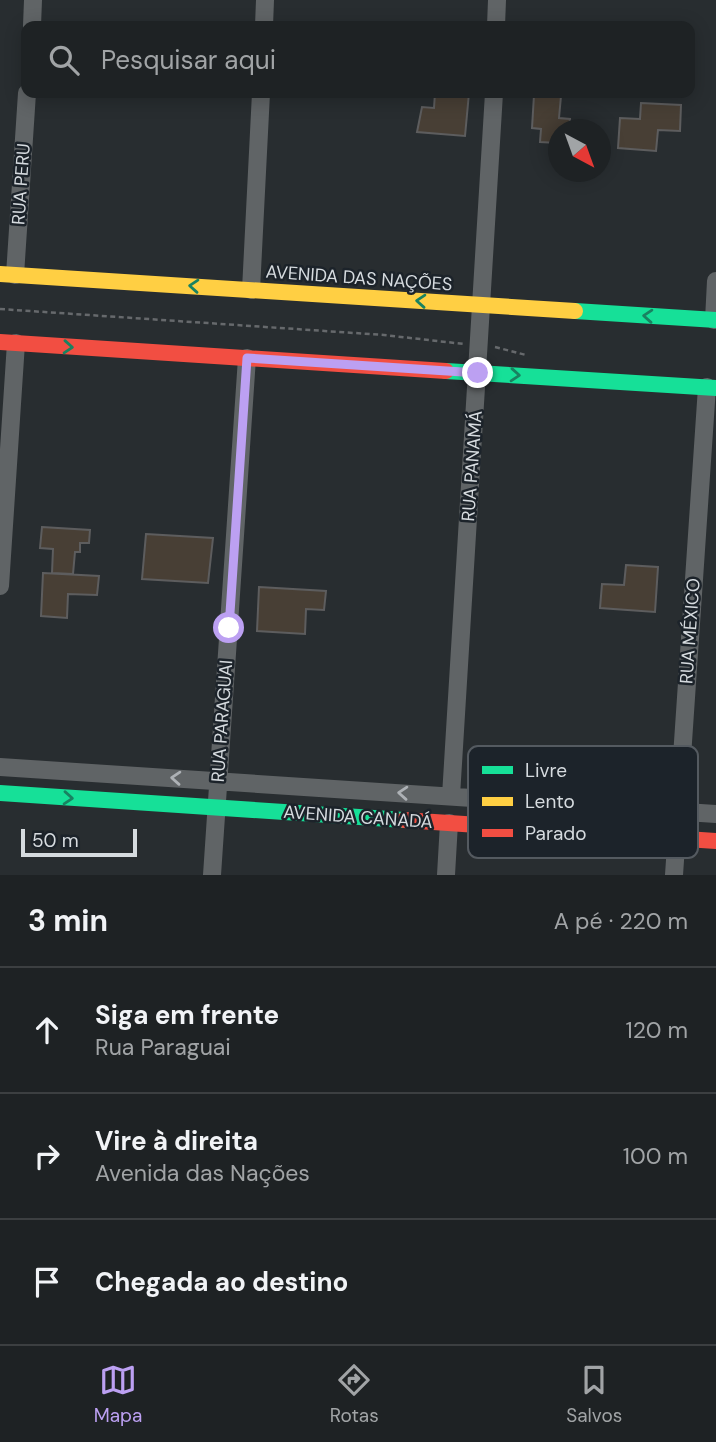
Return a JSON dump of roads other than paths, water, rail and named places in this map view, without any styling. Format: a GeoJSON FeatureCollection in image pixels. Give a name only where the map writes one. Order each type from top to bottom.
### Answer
{"type":"FeatureCollection","features":[{"type":"Feature","properties":{"kind":"main road","name":"AVENIDA DAS NAÇÕES"},"geometry":{"type":"LineString","coordinates":[[8,274],[715,320]]}},
{"type":"Feature","properties":{"kind":"main road"},"geometry":{"type":"LineString","coordinates":[[8,343],[712,388]]}},
{"type":"Feature","properties":{"kind":"main road","name":"AVENIDA CANADÁ"},"geometry":{"type":"LineString","coordinates":[[0,793],[468,824]]}},
{"type":"Feature","properties":{"kind":"main road","name":"AVENIDA CANADÁ"},"geometry":{"type":"LineString","coordinates":[[698,840],[716,841]]}},
{"type":"Feature","properties":{"kind":"street"},"geometry":{"type":"LineString","coordinates":[[32,21],[33,0]]}},
{"type":"Feature","properties":{"kind":"street"},"geometry":{"type":"LineString","coordinates":[[264,21],[265,0]]}},
{"type":"Feature","properties":{"kind":"street"},"geometry":{"type":"LineString","coordinates":[[496,21],[497,0]]}},
{"type":"Feature","properties":{"kind":"street","name":"RUA PERU"},"geometry":{"type":"LineString","coordinates":[[8,274],[26,98]]}},
{"type":"Feature","properties":{"kind":"street"},"geometry":{"type":"LineString","coordinates":[[251,290],[261,98]]}},
{"type":"Feature","properties":{"kind":"street","name":"RUA PANAMÁ"},"geometry":{"type":"LineString","coordinates":[[451,796],[494,98]]}},
{"type":"Feature","properties":{"kind":"street"},"geometry":{"type":"LineString","coordinates":[[715,320],[716,281]]}},
{"type":"Feature","properties":{"kind":"street"},"geometry":{"type":"LineString","coordinates":[[0,586],[8,343]]}},
{"type":"Feature","properties":{"kind":"street","name":"RUA PARAGUAI"},"geometry":{"type":"LineString","coordinates":[[212,875],[247,358]]}},
{"type":"Feature","properties":{"kind":"street","name":"RUA MÉXICO"},"geometry":{"type":"LineString","coordinates":[[683,746],[712,388]]}},
{"type":"Feature","properties":{"kind":"street","name":"AVENIDA CANADÁ"},"geometry":{"type":"LineString","coordinates":[[0,766],[468,797]]}},
{"type":"Feature","properties":{"kind":"street","name":"AVENIDA CANADÁ"},"geometry":{"type":"LineString","coordinates":[[698,813],[716,814]]}},
{"type":"Feature","properties":{"kind":"street"},"geometry":{"type":"LineString","coordinates":[[446,875],[449,823]]}}]}
